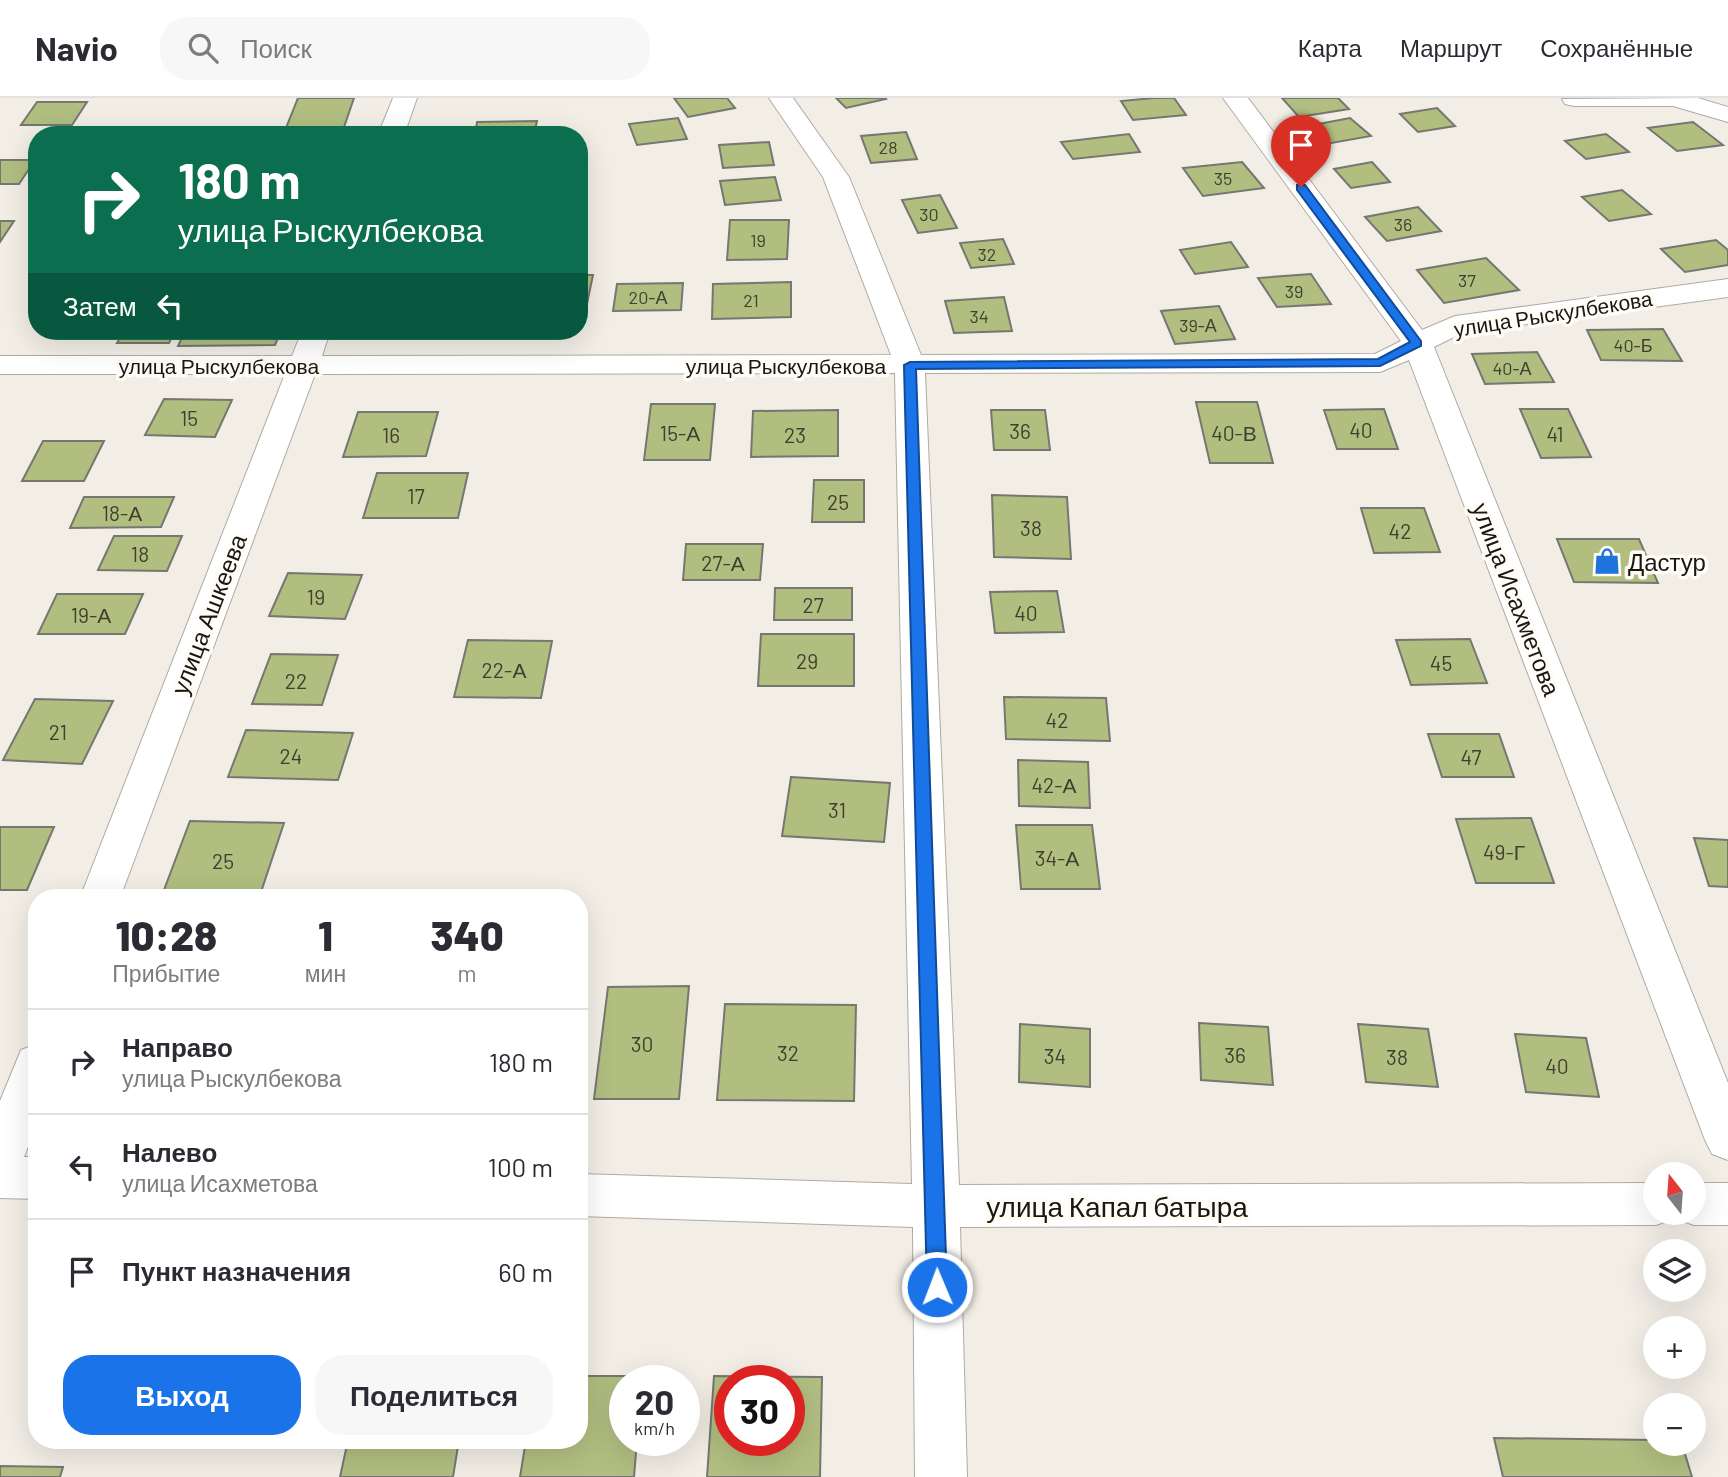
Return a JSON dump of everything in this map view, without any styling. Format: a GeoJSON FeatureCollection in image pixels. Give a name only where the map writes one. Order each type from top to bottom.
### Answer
{"type":"FeatureCollection","features":[{"type":"Feature","properties":{"kind":"street"},"geometry":{"type":"LineString","coordinates":[[394,126],[405,98]]}},
{"type":"Feature","properties":{"kind":"street"},"geometry":{"type":"LineString","coordinates":[[781,98],[835,177],[910,365],[936,1206],[941,1477]]}},
{"type":"Feature","properties":{"kind":"street","name":"улица Исахметова"},"geometry":{"type":"LineString","coordinates":[[1235,98],[1417,343],[1728,1140]]}},
{"type":"Feature","properties":{"kind":"street"},"geometry":{"type":"LineString","coordinates":[[1574,99],[1675,99],[1728,115]]}},
{"type":"Feature","properties":{"kind":"street","name":"улица Рыскулбекова"},"geometry":{"type":"LineString","coordinates":[[0,365],[1380,363],[1455,325],[1728,288]]}},
{"type":"Feature","properties":{"kind":"street","name":"улица Ашкеева"},"geometry":{"type":"LineString","coordinates":[[103,889],[313,340]]}},
{"type":"Feature","properties":{"kind":"street"},"geometry":{"type":"LineString","coordinates":[[0,1160],[28,1087]]}},
{"type":"Feature","properties":{"kind":"street"},"geometry":{"type":"LineString","coordinates":[[0,1177],[28,1178]]}},
{"type":"Feature","properties":{"kind":"street","name":"улица Капал батыра"},"geometry":{"type":"LineString","coordinates":[[588,1195],[936,1206],[1643,1204]]}},
{"type":"Feature","properties":{"kind":"street"},"geometry":{"type":"LineString","coordinates":[[1706,1204],[1728,1204]]}},
{"type":"Feature","properties":{"kind":"building"},"geometry":{"type":"Polygon","coordinates":[[[298,98],[354,98],[344,126],[287,126],[298,98]]]}},
{"type":"Feature","properties":{"kind":"building"},"geometry":{"type":"Polygon","coordinates":[[[674,98],[727,98],[735,108],[688,117],[674,98]]]}},
{"type":"Feature","properties":{"kind":"building"},"geometry":{"type":"Polygon","coordinates":[[[836,98],[885,98],[886,99],[846,108],[836,98]]]}},
{"type":"Feature","properties":{"kind":"building"},"geometry":{"type":"Polygon","coordinates":[[[1174,98],[1186,115],[1133,120],[1121,101],[1174,98]]]}},
{"type":"Feature","properties":{"kind":"building"},"geometry":{"type":"Polygon","coordinates":[[[1282,98],[1338,98],[1349,109],[1299,117],[1282,98]]]}},
{"type":"Feature","properties":{"kind":"building"},"geometry":{"type":"Polygon","coordinates":[[[37,102],[87,102],[72,125],[21,125],[37,102]]]}},
{"type":"Feature","properties":{"kind":"building"},"geometry":{"type":"Polygon","coordinates":[[[1437,108],[1455,126],[1418,132],[1400,114],[1437,108]]]}},
{"type":"Feature","properties":{"kind":"building"},"geometry":{"type":"Polygon","coordinates":[[[678,118],[687,139],[637,145],[629,124],[678,118]]]}},
{"type":"Feature","properties":{"kind":"building"},"geometry":{"type":"Polygon","coordinates":[[[1350,118],[1371,136],[1326,144],[1308,126],[1350,118]]]}},
{"type":"Feature","properties":{"kind":"building"},"geometry":{"type":"Polygon","coordinates":[[[537,121],[536,126],[476,126],[477,122],[537,121]]]}},
{"type":"Feature","properties":{"kind":"building"},"geometry":{"type":"Polygon","coordinates":[[[1693,122],[1723,145],[1677,151],[1648,128],[1693,122]]]}},
{"type":"Feature","properties":{"kind":"building"},"geometry":{"type":"Polygon","coordinates":[[[906,132],[917,159],[871,163],[861,136],[906,132]]]}},
{"type":"Feature","properties":{"kind":"building"},"geometry":{"type":"Polygon","coordinates":[[[1129,134],[1140,152],[1073,159],[1061,142],[1129,134]]]}},
{"type":"Feature","properties":{"kind":"building"},"geometry":{"type":"Polygon","coordinates":[[[1606,134],[1629,152],[1586,159],[1565,141],[1606,134]]]}},
{"type":"Feature","properties":{"kind":"building"},"geometry":{"type":"Polygon","coordinates":[[[769,142],[774,165],[723,168],[719,145],[769,142]]]}},
{"type":"Feature","properties":{"kind":"building"},"geometry":{"type":"Polygon","coordinates":[[[0,160],[28,160],[28,170],[19,184],[0,184],[0,160]]]}},
{"type":"Feature","properties":{"kind":"building"},"geometry":{"type":"Polygon","coordinates":[[[1242,162],[1264,188],[1203,196],[1183,168],[1242,162]]]}},
{"type":"Feature","properties":{"kind":"building"},"geometry":{"type":"Polygon","coordinates":[[[1372,162],[1390,182],[1351,188],[1334,169],[1372,162]]]}},
{"type":"Feature","properties":{"kind":"building"},"geometry":{"type":"Polygon","coordinates":[[[775,177],[781,200],[725,205],[720,181],[775,177]]]}},
{"type":"Feature","properties":{"kind":"building"},"geometry":{"type":"Polygon","coordinates":[[[1622,190],[1651,214],[1609,221],[1582,197],[1622,190]]]}},
{"type":"Feature","properties":{"kind":"building"},"geometry":{"type":"Polygon","coordinates":[[[940,195],[957,228],[918,233],[902,200],[940,195]]]}},
{"type":"Feature","properties":{"kind":"building"},"geometry":{"type":"Polygon","coordinates":[[[1418,207],[1441,231],[1387,241],[1365,217],[1418,207]]]}},
{"type":"Feature","properties":{"kind":"building"},"geometry":{"type":"Polygon","coordinates":[[[730,220],[789,220],[787,259],[727,260],[730,220]]]}},
{"type":"Feature","properties":{"kind":"building"},"geometry":{"type":"Polygon","coordinates":[[[0,221],[14,221],[0,242],[0,221]]]}},
{"type":"Feature","properties":{"kind":"building"},"geometry":{"type":"Polygon","coordinates":[[[1003,239],[1014,264],[971,268],[960,243],[1003,239]]]}},
{"type":"Feature","properties":{"kind":"building"},"geometry":{"type":"Polygon","coordinates":[[[1716,240],[1728,250],[1728,265],[1685,272],[1661,249],[1716,240]]]}},
{"type":"Feature","properties":{"kind":"building"},"geometry":{"type":"Polygon","coordinates":[[[1231,242],[1248,267],[1195,274],[1180,250],[1231,242]]]}},
{"type":"Feature","properties":{"kind":"building"},"geometry":{"type":"Polygon","coordinates":[[[1486,258],[1519,290],[1444,303],[1417,270],[1486,258]]]}},
{"type":"Feature","properties":{"kind":"building"},"geometry":{"type":"Polygon","coordinates":[[[1311,274],[1331,304],[1277,307],[1258,278],[1311,274]]]}},
{"type":"Feature","properties":{"kind":"building"},"geometry":{"type":"Polygon","coordinates":[[[588,275],[593,275],[588,299],[588,275]]]}},
{"type":"Feature","properties":{"kind":"building"},"geometry":{"type":"Polygon","coordinates":[[[791,282],[791,317],[712,319],[713,284],[791,282]]]}},
{"type":"Feature","properties":{"kind":"building"},"geometry":{"type":"Polygon","coordinates":[[[683,283],[681,310],[613,311],[617,284],[683,283]]]}},
{"type":"Feature","properties":{"kind":"building"},"geometry":{"type":"Polygon","coordinates":[[[1004,297],[1012,331],[954,333],[945,301],[1004,297]]]}},
{"type":"Feature","properties":{"kind":"building"},"geometry":{"type":"Polygon","coordinates":[[[1219,306],[1235,339],[1175,344],[1161,311],[1219,306]]]}},
{"type":"Feature","properties":{"kind":"building"},"geometry":{"type":"Polygon","coordinates":[[[1663,329],[1682,361],[1601,360],[1587,330],[1663,329]]]}},
{"type":"Feature","properties":{"kind":"building"},"geometry":{"type":"Polygon","coordinates":[[[119,340],[170,340],[169,343],[117,343],[119,340]]]}},
{"type":"Feature","properties":{"kind":"building"},"geometry":{"type":"Polygon","coordinates":[[[181,340],[277,340],[275,345],[178,346],[181,340]]]}},
{"type":"Feature","properties":{"kind":"building"},"geometry":{"type":"Polygon","coordinates":[[[1537,352],[1554,382],[1485,384],[1472,354],[1537,352]]]}},
{"type":"Feature","properties":{"kind":"building"},"geometry":{"type":"Polygon","coordinates":[[[164,399],[232,400],[215,437],[145,435],[164,399]]]}},
{"type":"Feature","properties":{"kind":"building"},"geometry":{"type":"Polygon","coordinates":[[[1196,402],[1257,402],[1273,463],[1210,463],[1196,402]]]}},
{"type":"Feature","properties":{"kind":"building"},"geometry":{"type":"Polygon","coordinates":[[[651,404],[715,404],[710,460],[644,460],[651,404]]]}},
{"type":"Feature","properties":{"kind":"building"},"geometry":{"type":"Polygon","coordinates":[[[1384,409],[1398,449],[1337,449],[1324,410],[1384,409]]]}},
{"type":"Feature","properties":{"kind":"building"},"geometry":{"type":"Polygon","coordinates":[[[1520,409],[1568,409],[1591,457],[1541,458],[1520,409]]]}},
{"type":"Feature","properties":{"kind":"building"},"geometry":{"type":"Polygon","coordinates":[[[838,410],[838,456],[751,457],[753,411],[838,410]]]}},
{"type":"Feature","properties":{"kind":"building"},"geometry":{"type":"Polygon","coordinates":[[[991,410],[1045,410],[1050,450],[994,450],[991,410]]]}},
{"type":"Feature","properties":{"kind":"building"},"geometry":{"type":"Polygon","coordinates":[[[358,412],[438,412],[426,456],[343,457],[358,412]]]}},
{"type":"Feature","properties":{"kind":"building"},"geometry":{"type":"Polygon","coordinates":[[[43,441],[104,441],[84,481],[22,481],[43,441]]]}},
{"type":"Feature","properties":{"kind":"building"},"geometry":{"type":"Polygon","coordinates":[[[377,473],[468,473],[458,518],[363,518],[377,473]]]}},
{"type":"Feature","properties":{"kind":"building"},"geometry":{"type":"Polygon","coordinates":[[[814,480],[864,480],[864,522],[812,522],[814,480]]]}},
{"type":"Feature","properties":{"kind":"building"},"geometry":{"type":"Polygon","coordinates":[[[992,495],[1067,497],[1071,559],[994,557],[992,495]]]}},
{"type":"Feature","properties":{"kind":"building"},"geometry":{"type":"Polygon","coordinates":[[[84,497],[174,497],[161,527],[70,528],[84,497]]]}},
{"type":"Feature","properties":{"kind":"building"},"geometry":{"type":"Polygon","coordinates":[[[1361,508],[1424,508],[1440,552],[1374,553],[1361,508]]]}},
{"type":"Feature","properties":{"kind":"building"},"geometry":{"type":"Polygon","coordinates":[[[114,536],[182,536],[167,571],[98,570],[114,536]]]}},
{"type":"Feature","properties":{"kind":"building","name":"Дастур"},"geometry":{"type":"Polygon","coordinates":[[[1557,539],[1639,539],[1658,583],[1574,582],[1557,539]]]}},
{"type":"Feature","properties":{"kind":"building"},"geometry":{"type":"Polygon","coordinates":[[[686,544],[763,544],[760,580],[683,580],[686,544]]]}},
{"type":"Feature","properties":{"kind":"building"},"geometry":{"type":"Polygon","coordinates":[[[288,573],[362,575],[345,619],[269,616],[288,573]]]}},
{"type":"Feature","properties":{"kind":"building"},"geometry":{"type":"Polygon","coordinates":[[[775,588],[852,588],[852,620],[774,620],[775,588]]]}},
{"type":"Feature","properties":{"kind":"building"},"geometry":{"type":"Polygon","coordinates":[[[1057,591],[1064,632],[995,633],[990,592],[1057,591]]]}},
{"type":"Feature","properties":{"kind":"building"},"geometry":{"type":"Polygon","coordinates":[[[57,594],[143,594],[125,634],[38,634],[57,594]]]}},
{"type":"Feature","properties":{"kind":"building"},"geometry":{"type":"Polygon","coordinates":[[[761,634],[854,634],[854,686],[758,686],[761,634]]]}},
{"type":"Feature","properties":{"kind":"building"},"geometry":{"type":"Polygon","coordinates":[[[1470,639],[1487,683],[1411,685],[1396,640],[1470,639]]]}},
{"type":"Feature","properties":{"kind":"building"},"geometry":{"type":"Polygon","coordinates":[[[468,640],[552,641],[541,698],[454,697],[468,640]]]}},
{"type":"Feature","properties":{"kind":"building"},"geometry":{"type":"Polygon","coordinates":[[[271,654],[338,655],[322,705],[252,704],[271,654]]]}},
{"type":"Feature","properties":{"kind":"building"},"geometry":{"type":"Polygon","coordinates":[[[1004,697],[1106,698],[1110,741],[1006,739],[1004,697]]]}},
{"type":"Feature","properties":{"kind":"building"},"geometry":{"type":"Polygon","coordinates":[[[35,699],[113,701],[82,764],[3,760],[35,699]]]}},
{"type":"Feature","properties":{"kind":"building"},"geometry":{"type":"Polygon","coordinates":[[[246,730],[353,733],[338,780],[228,777],[246,730]]]}},
{"type":"Feature","properties":{"kind":"building"},"geometry":{"type":"Polygon","coordinates":[[[1428,734],[1499,734],[1514,777],[1442,777],[1428,734]]]}},
{"type":"Feature","properties":{"kind":"building"},"geometry":{"type":"Polygon","coordinates":[[[1018,760],[1088,762],[1090,808],[1019,806],[1018,760]]]}},
{"type":"Feature","properties":{"kind":"building"},"geometry":{"type":"Polygon","coordinates":[[[791,777],[890,783],[884,842],[782,836],[791,777]]]}},
{"type":"Feature","properties":{"kind":"building"},"geometry":{"type":"Polygon","coordinates":[[[1531,818],[1554,883],[1476,883],[1456,819],[1531,818]]]}},
{"type":"Feature","properties":{"kind":"building"},"geometry":{"type":"Polygon","coordinates":[[[190,821],[284,823],[262,889],[164,889],[190,821]]]}},
{"type":"Feature","properties":{"kind":"building"},"geometry":{"type":"Polygon","coordinates":[[[1016,825],[1092,825],[1100,889],[1021,889],[1016,825]]]}},
{"type":"Feature","properties":{"kind":"building"},"geometry":{"type":"Polygon","coordinates":[[[0,827],[54,827],[27,890],[0,890],[0,827]]]}},
{"type":"Feature","properties":{"kind":"building"},"geometry":{"type":"Polygon","coordinates":[[[1694,838],[1728,840],[1728,887],[1709,886],[1694,838]]]}},
{"type":"Feature","properties":{"kind":"building"},"geometry":{"type":"Polygon","coordinates":[[[689,986],[679,1099],[594,1099],[608,987],[689,986]]]}},
{"type":"Feature","properties":{"kind":"building"},"geometry":{"type":"Polygon","coordinates":[[[725,1004],[856,1005],[854,1101],[717,1100],[725,1004]]]}},
{"type":"Feature","properties":{"kind":"building"},"geometry":{"type":"Polygon","coordinates":[[[1199,1023],[1268,1027],[1273,1085],[1201,1080],[1199,1023]]]}},
{"type":"Feature","properties":{"kind":"building"},"geometry":{"type":"Polygon","coordinates":[[[1020,1024],[1090,1029],[1090,1087],[1019,1082],[1020,1024]]]}},
{"type":"Feature","properties":{"kind":"building"},"geometry":{"type":"Polygon","coordinates":[[[1358,1024],[1428,1029],[1438,1087],[1366,1082],[1358,1024]]]}},
{"type":"Feature","properties":{"kind":"building"},"geometry":{"type":"Polygon","coordinates":[[[1515,1034],[1586,1038],[1599,1097],[1526,1092],[1515,1034]]]}},
{"type":"Feature","properties":{"kind":"building"},"geometry":{"type":"Polygon","coordinates":[[[588,1376],[609,1376],[609,1456],[636,1456],[634,1477],[520,1477],[525,1449],[588,1449],[588,1376]]]}},
{"type":"Feature","properties":{"kind":"building"},"geometry":{"type":"Polygon","coordinates":[[[714,1376],[714,1456],[805,1456],[805,1377],[822,1377],[820,1477],[707,1477],[714,1376]]]}},
{"type":"Feature","properties":{"kind":"building"},"geometry":{"type":"Polygon","coordinates":[[[1494,1438],[1643,1440],[1643,1456],[1686,1456],[1692,1477],[1503,1477],[1494,1438]]]}},
{"type":"Feature","properties":{"kind":"building"},"geometry":{"type":"Polygon","coordinates":[[[346,1449],[458,1449],[453,1477],[340,1477],[346,1449]]]}},
{"type":"Feature","properties":{"kind":"building"},"geometry":{"type":"Polygon","coordinates":[[[0,1466],[63,1467],[60,1477],[0,1477],[0,1466]]]}},
{"type":"Feature","properties":{"kind":"place","name":"Дастур"},"geometry":{"type":"Point","coordinates":[1607,561]}},
{"type":"Feature","properties":{"kind":"route"},"geometry":{"type":"LineString","coordinates":[[937,1287],[910,365],[1380,363],[1417,343],[1301,187]]}}]}
